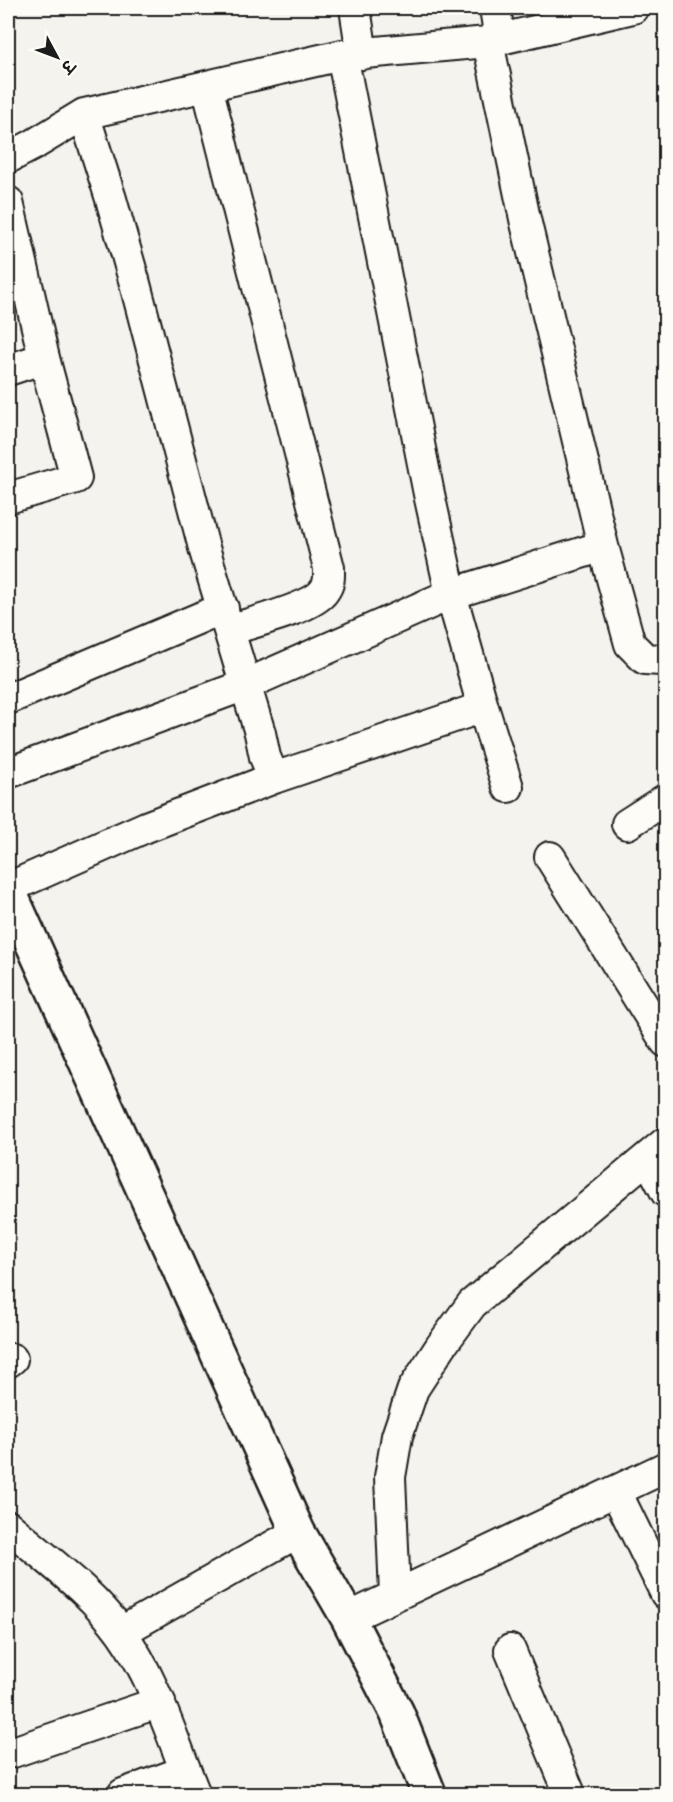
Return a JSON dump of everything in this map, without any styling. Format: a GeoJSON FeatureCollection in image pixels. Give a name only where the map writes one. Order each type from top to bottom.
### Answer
{"type":"FeatureCollection","features":[{"type":"Feature","properties":{"kind":"street"},"geometry":{"type":"LineString","coordinates":[[355,8],[352,54],[427,483],[451,594],[508,787]]}},
{"type":"Feature","properties":{"kind":"street"},"geometry":{"type":"LineString","coordinates":[[495,8],[494,41],[525,219],[603,546],[630,644],[645,658],[661,660],[666,658]]}},
{"type":"Feature","properties":{"kind":"street"},"geometry":{"type":"LineString","coordinates":[[8,158],[84,114],[352,54],[494,41],[620,9]]}},
{"type":"Feature","properties":{"kind":"street"},"geometry":{"type":"LineString","coordinates":[[8,699],[226,619],[308,604],[323,593],[330,581],[207,86]]}},
{"type":"Feature","properties":{"kind":"street"},"geometry":{"type":"LineString","coordinates":[[84,114],[115,211],[176,436],[186,486],[273,778]]}},
{"type":"Feature","properties":{"kind":"street"},"geometry":{"type":"LineString","coordinates":[[8,202],[44,358],[76,478],[8,498]]}},
{"type":"Feature","properties":{"kind":"street"},"geometry":{"type":"LineString","coordinates":[[8,370],[44,358]]}},
{"type":"Feature","properties":{"kind":"street"},"geometry":{"type":"LineString","coordinates":[[8,773],[245,685],[451,594],[603,546]]}},
{"type":"Feature","properties":{"kind":"street"},"geometry":{"type":"LineString","coordinates":[[429,1794],[397,1713],[348,1618],[298,1532],[8,889],[146,827],[273,778],[483,707]]}},
{"type":"Feature","properties":{"kind":"street"},"geometry":{"type":"LineString","coordinates":[[627,824],[666,799]]}},
{"type":"Feature","properties":{"kind":"street"},"geometry":{"type":"LineString","coordinates":[[550,857],[666,1042]]}},
{"type":"Feature","properties":{"kind":"street"},"geometry":{"type":"LineString","coordinates":[[395,1595],[390,1477],[397,1436],[413,1389],[441,1346],[472,1304],[657,1150],[666,1192]]}},
{"type":"Feature","properties":{"kind":"street"},"geometry":{"type":"LineString","coordinates":[[348,1618],[666,1467]]}},
{"type":"Feature","properties":{"kind":"street"},"geometry":{"type":"LineString","coordinates":[[616,1492],[666,1594]]}},
{"type":"Feature","properties":{"kind":"street"},"geometry":{"type":"LineString","coordinates":[[8,1526],[99,1606],[121,1632],[144,1668],[160,1702],[190,1783],[123,1794]]}},
{"type":"Feature","properties":{"kind":"street"},"geometry":{"type":"LineString","coordinates":[[121,1632],[298,1532]]}},
{"type":"Feature","properties":{"kind":"street"},"geometry":{"type":"LineString","coordinates":[[510,1650],[570,1794]]}},
{"type":"Feature","properties":{"kind":"street"},"geometry":{"type":"LineString","coordinates":[[14,1752],[160,1702]]}}]}
